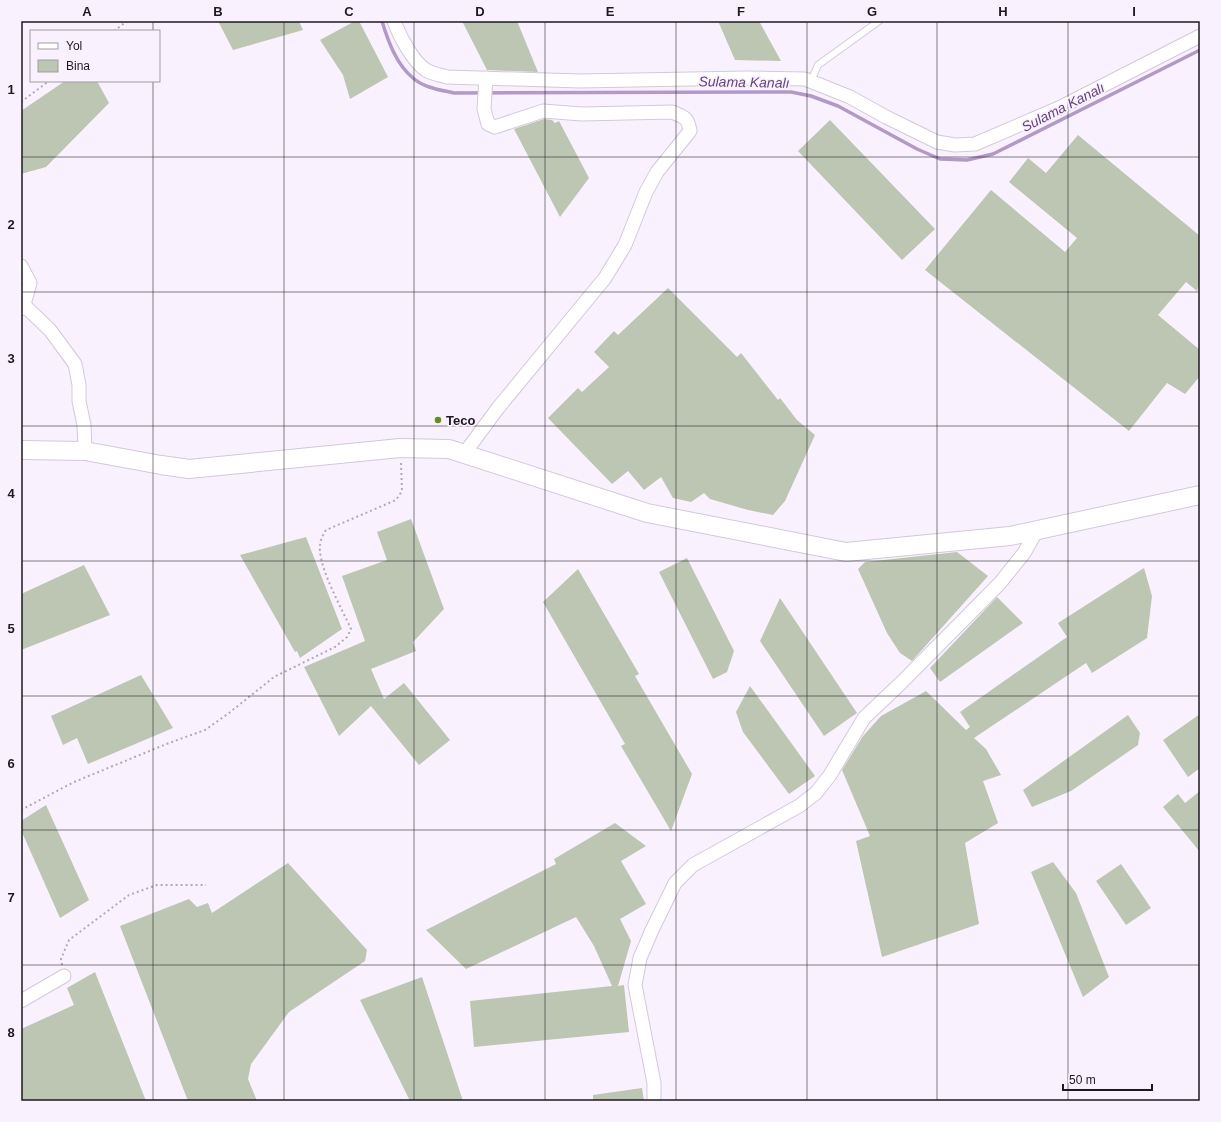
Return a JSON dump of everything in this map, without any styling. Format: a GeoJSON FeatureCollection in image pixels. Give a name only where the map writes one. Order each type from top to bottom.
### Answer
{"type":"FeatureCollection","features":[{"type":"Feature","properties":{"kind":"street"},"geometry":{"type":"LineString","coordinates":[[394,21],[411,55],[426,70],[486,88],[580,81],[746,78],[805,79],[850,97],[886,117],[937,142],[955,145],[975,144],[1059,108],[1200,36]]}},
{"type":"Feature","properties":{"kind":"street"},"geometry":{"type":"LineString","coordinates":[[464,454],[503,401],[605,278],[626,245],[646,192],[657,172],[690,131],[689,124],[685,117],[672,112],[582,114],[543,111],[495,127],[488,124],[484,109],[486,88]]}},
{"type":"Feature","properties":{"kind":"street"},"geometry":{"type":"LineString","coordinates":[[21,266],[30,284],[22,308],[27,308],[50,330],[75,364],[79,385],[79,401],[84,425],[85,450]]}},
{"type":"Feature","properties":{"kind":"street"},"geometry":{"type":"LineString","coordinates":[[21,450],[85,450],[188,469],[400,448],[449,449],[647,513],[846,552],[1010,536],[1200,495]]}},
{"type":"Feature","properties":{"kind":"street"},"geometry":{"type":"LineString","coordinates":[[654,1101],[654,1083],[635,986],[640,958],[675,883],[693,864],[799,806],[816,793],[830,775],[864,718],[902,682],[1000,583],[1024,553],[1037,530]]}},
{"type":"Feature","properties":{"kind":"street"},"geometry":{"type":"LineString","coordinates":[[21,1001],[64,976]]}},
{"type":"Feature","properties":{"kind":"lane"},"geometry":{"type":"LineString","coordinates":[[811,81],[818,65],[879,21]]}},
{"type":"Feature","properties":{"kind":"path"},"geometry":{"type":"LineString","coordinates":[[115,30],[127,21]]}},
{"type":"Feature","properties":{"kind":"path"},"geometry":{"type":"LineString","coordinates":[[21,102],[48,82]]}},
{"type":"Feature","properties":{"kind":"path"},"geometry":{"type":"LineString","coordinates":[[21,810],[74,782],[205,730],[229,714],[274,677],[335,647],[347,637],[351,629],[324,568],[319,549],[321,537],[326,530],[396,500],[402,491],[400,448]]}},
{"type":"Feature","properties":{"kind":"path"},"geometry":{"type":"LineString","coordinates":[[64,976],[61,959],[69,940],[129,895],[157,885],[206,885]]}},
{"type":"Feature","properties":{"kind":"building"},"geometry":{"type":"Polygon","coordinates":[[[218,21],[299,21],[303,30],[233,50],[218,21]]]}},
{"type":"Feature","properties":{"kind":"building"},"geometry":{"type":"Polygon","coordinates":[[[355,21],[359,21],[388,77],[350,99],[343,75],[320,40],[355,21]]]}},
{"type":"Feature","properties":{"kind":"building"},"geometry":{"type":"Polygon","coordinates":[[[462,21],[517,21],[538,72],[487,70],[462,21]]]}},
{"type":"Feature","properties":{"kind":"building"},"geometry":{"type":"Polygon","coordinates":[[[718,21],[759,21],[781,61],[735,60],[718,21]]]}},
{"type":"Feature","properties":{"kind":"building"},"geometry":{"type":"Polygon","coordinates":[[[64,82],[98,82],[109,103],[46,167],[21,174],[21,111],[64,82]]]}},
{"type":"Feature","properties":{"kind":"building"},"geometry":{"type":"Polygon","coordinates":[[[544,119],[552,120],[555,123],[559,121],[589,178],[560,217],[514,129],[544,119]]]}},
{"type":"Feature","properties":{"kind":"building"},"geometry":{"type":"Polygon","coordinates":[[[830,120],[935,229],[902,260],[798,151],[830,120]]]}},
{"type":"Feature","properties":{"kind":"building"},"geometry":{"type":"Polygon","coordinates":[[[1078,135],[1200,236],[1200,283],[1197,291],[1186,282],[1158,315],[1200,350],[1200,376],[1185,394],[1167,383],[1129,431],[925,270],[991,190],[1065,252],[1077,238],[1009,182],[1028,158],[1046,173],[1078,135]]]}},
{"type":"Feature","properties":{"kind":"building"},"geometry":{"type":"Polygon","coordinates":[[[668,288],[737,357],[741,353],[778,400],[780,398],[797,420],[815,435],[785,501],[773,515],[748,510],[710,499],[704,493],[691,502],[673,498],[661,477],[644,490],[628,471],[612,484],[548,418],[578,388],[582,392],[609,367],[594,352],[614,331],[618,335],[668,288]]]}},
{"type":"Feature","properties":{"kind":"building"},"geometry":{"type":"Polygon","coordinates":[[[411,519],[444,609],[413,642],[416,651],[371,669],[384,699],[404,683],[450,740],[419,765],[371,706],[339,736],[304,667],[365,641],[342,576],[387,560],[377,532],[411,519]]]}},
{"type":"Feature","properties":{"kind":"building"},"geometry":{"type":"Polygon","coordinates":[[[306,537],[342,629],[300,658],[297,651],[295,652],[240,555],[306,537]]]}},
{"type":"Feature","properties":{"kind":"building"},"geometry":{"type":"Polygon","coordinates":[[[957,552],[988,576],[912,661],[900,653],[887,633],[858,569],[865,562],[957,552]]]}},
{"type":"Feature","properties":{"kind":"building"},"geometry":{"type":"Polygon","coordinates":[[[687,558],[734,651],[727,672],[713,679],[659,572],[687,558]]]}},
{"type":"Feature","properties":{"kind":"building"},"geometry":{"type":"Polygon","coordinates":[[[84,565],[110,615],[21,650],[21,594],[84,565]]]}},
{"type":"Feature","properties":{"kind":"building"},"geometry":{"type":"Polygon","coordinates":[[[1144,568],[1152,596],[1147,638],[1092,673],[1086,663],[974,738],[986,749],[1001,775],[983,781],[998,823],[965,843],[979,924],[882,957],[856,841],[870,836],[842,770],[863,736],[881,716],[926,691],[966,730],[970,727],[960,712],[1067,637],[1058,623],[1144,568]]]}},
{"type":"Feature","properties":{"kind":"building"},"geometry":{"type":"Polygon","coordinates":[[[578,569],[639,674],[635,676],[692,774],[671,831],[621,746],[625,744],[543,602],[578,569]]]}},
{"type":"Feature","properties":{"kind":"building"},"geometry":{"type":"Polygon","coordinates":[[[997,597],[1023,623],[940,682],[930,668],[997,597]]]}},
{"type":"Feature","properties":{"kind":"building"},"geometry":{"type":"Polygon","coordinates":[[[780,598],[857,713],[824,736],[760,641],[780,598]]]}},
{"type":"Feature","properties":{"kind":"building"},"geometry":{"type":"Polygon","coordinates":[[[141,675],[173,728],[88,764],[77,738],[63,745],[51,716],[141,675]]]}},
{"type":"Feature","properties":{"kind":"building"},"geometry":{"type":"Polygon","coordinates":[[[750,686],[815,776],[789,794],[743,732],[736,712],[750,686]]]}},
{"type":"Feature","properties":{"kind":"building"},"geometry":{"type":"Polygon","coordinates":[[[1200,714],[1200,768],[1188,777],[1163,740],[1200,714]]]}},
{"type":"Feature","properties":{"kind":"building"},"geometry":{"type":"Polygon","coordinates":[[[1128,715],[1140,733],[1138,745],[1071,791],[1032,807],[1023,790],[1128,715]]]}},
{"type":"Feature","properties":{"kind":"building"},"geometry":{"type":"Polygon","coordinates":[[[1200,791],[1200,852],[1163,807],[1178,794],[1185,803],[1200,791]]]}},
{"type":"Feature","properties":{"kind":"building"},"geometry":{"type":"Polygon","coordinates":[[[46,805],[89,900],[60,918],[21,830],[21,821],[46,805]]]}},
{"type":"Feature","properties":{"kind":"building"},"geometry":{"type":"Polygon","coordinates":[[[615,823],[646,846],[621,861],[646,904],[620,919],[631,941],[618,986],[624,985],[629,1032],[474,1047],[470,1001],[612,986],[594,946],[576,917],[466,969],[426,930],[556,864],[554,859],[615,823]]]}},
{"type":"Feature","properties":{"kind":"building"},"geometry":{"type":"Polygon","coordinates":[[[1053,862],[1076,893],[1109,977],[1083,997],[1031,872],[1053,862]]]}},
{"type":"Feature","properties":{"kind":"building"},"geometry":{"type":"Polygon","coordinates":[[[288,863],[367,950],[365,961],[289,1012],[251,1064],[248,1079],[257,1101],[188,1101],[120,926],[189,899],[197,907],[208,903],[212,913],[288,863]]]}},
{"type":"Feature","properties":{"kind":"building"},"geometry":{"type":"Polygon","coordinates":[[[1121,864],[1151,908],[1126,925],[1096,881],[1121,864]]]}},
{"type":"Feature","properties":{"kind":"building"},"geometry":{"type":"Polygon","coordinates":[[[95,972],[146,1101],[21,1101],[21,1029],[74,1005],[67,988],[95,972]]]}},
{"type":"Feature","properties":{"kind":"building"},"geometry":{"type":"Polygon","coordinates":[[[422,977],[463,1101],[410,1101],[360,1000],[422,977]]]}},
{"type":"Feature","properties":{"kind":"building"},"geometry":{"type":"Polygon","coordinates":[[[642,1088],[644,1101],[593,1101],[593,1095],[642,1088]]]}},
{"type":"Feature","properties":{"kind":"waterway","name":"Sulama Kanalı"},"geometry":{"type":"LineString","coordinates":[[382,21],[393,52],[402,66],[417,81],[438,90],[454,93],[791,92],[811,96],[838,106],[917,149],[940,159],[967,160],[993,154],[1200,50]]}},
{"type":"Feature","properties":{"kind":"place","name":"Teco"},"geometry":{"type":"Point","coordinates":[438,420]}}]}
